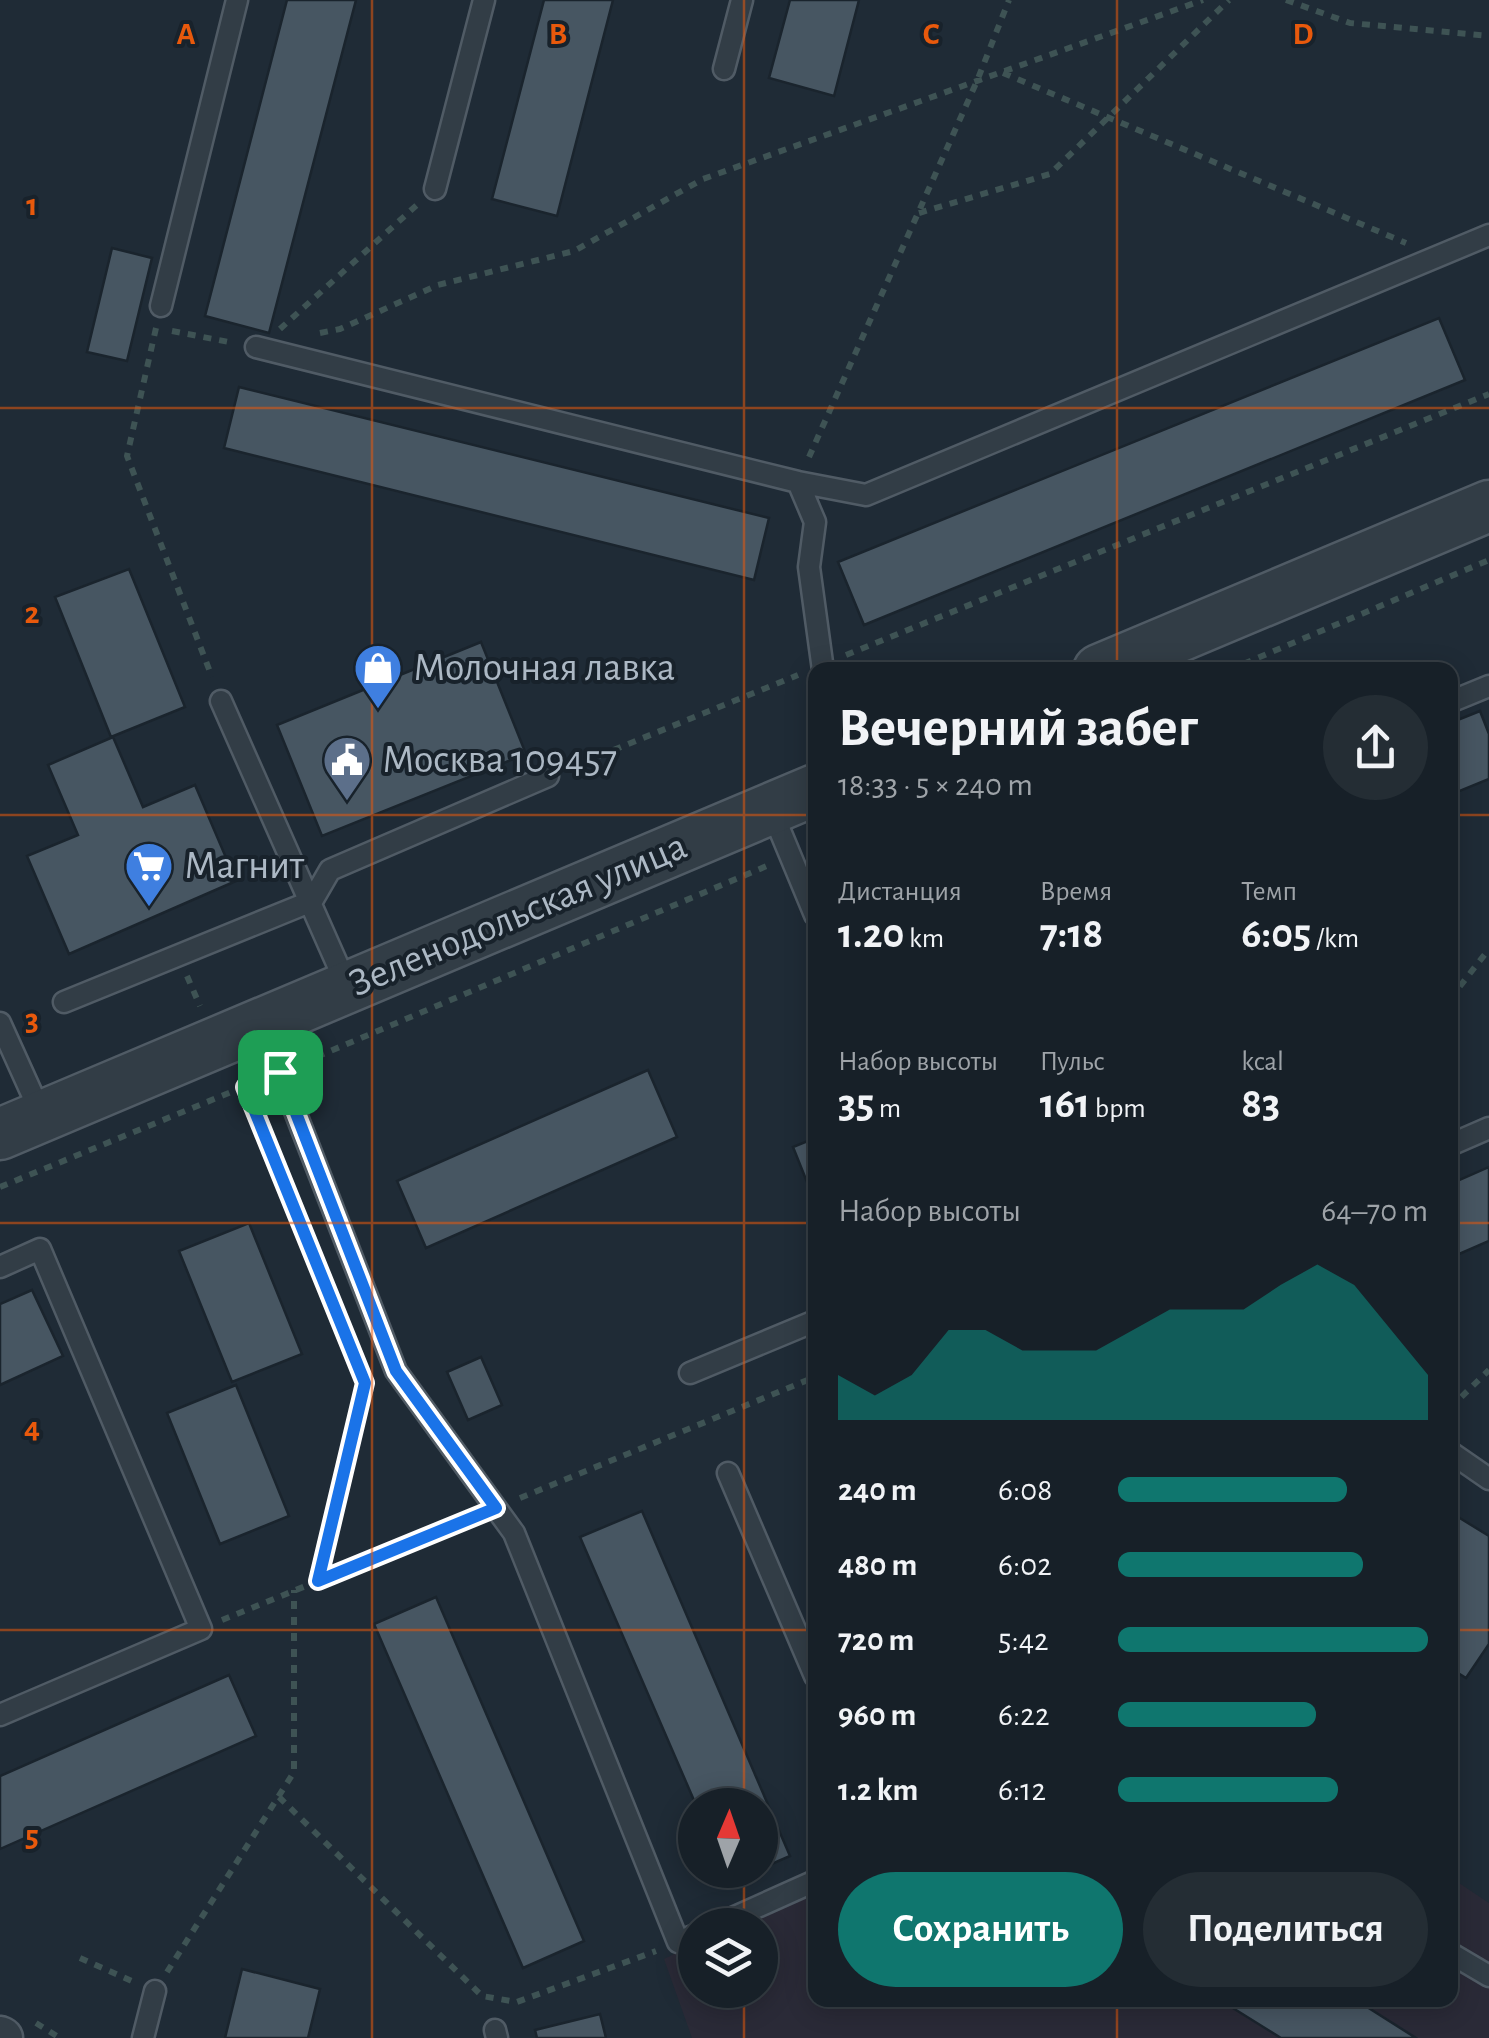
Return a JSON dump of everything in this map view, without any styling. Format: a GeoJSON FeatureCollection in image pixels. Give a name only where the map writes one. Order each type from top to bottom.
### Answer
{"type":"FeatureCollection","features":[{"type":"Feature","properties":{"kind":"street"},"geometry":{"type":"LineString","coordinates":[[1118,662],[1489,506]]}},
{"type":"Feature","properties":{"kind":"street","name":"Зеленодольская улица"},"geometry":{"type":"LineString","coordinates":[[21,1125],[793,800]]}},
{"type":"Feature","properties":{"kind":"lane"},"geometry":{"type":"LineString","coordinates":[[161,306],[238,0]]}},
{"type":"Feature","properties":{"kind":"lane"},"geometry":{"type":"LineString","coordinates":[[435,189],[484,0]]}},
{"type":"Feature","properties":{"kind":"lane"},"geometry":{"type":"LineString","coordinates":[[724,69],[742,0]]}},
{"type":"Feature","properties":{"kind":"lane"},"geometry":{"type":"LineString","coordinates":[[259,346],[798,482],[866,495],[1489,235]]}},
{"type":"Feature","properties":{"kind":"lane"},"geometry":{"type":"LineString","coordinates":[[798,482],[814,522],[810,567],[821,662]]}},
{"type":"Feature","properties":{"kind":"lane"},"geometry":{"type":"LineString","coordinates":[[1458,699],[1489,686]]}},
{"type":"Feature","properties":{"kind":"lane"},"geometry":{"type":"LineString","coordinates":[[221,701],[347,988]]}},
{"type":"Feature","properties":{"kind":"lane"},"geometry":{"type":"LineString","coordinates":[[64,1002],[312,901],[330,870],[548,776]]}},
{"type":"Feature","properties":{"kind":"lane"},"geometry":{"type":"LineString","coordinates":[[793,800],[790,856],[808,898]]}},
{"type":"Feature","properties":{"kind":"lane"},"geometry":{"type":"LineString","coordinates":[[0,1023],[21,1125]]}},
{"type":"Feature","properties":{"kind":"lane"},"geometry":{"type":"LineString","coordinates":[[261,1024],[396,1371],[514,1533],[678,1920]]}},
{"type":"Feature","properties":{"kind":"lane"},"geometry":{"type":"LineString","coordinates":[[1458,1142],[1489,1128]]}},
{"type":"Feature","properties":{"kind":"lane"},"geometry":{"type":"LineString","coordinates":[[0,1267],[40,1249],[201,1629],[0,1715]]}},
{"type":"Feature","properties":{"kind":"lane"},"geometry":{"type":"LineString","coordinates":[[690,1373],[808,1324]]}},
{"type":"Feature","properties":{"kind":"lane"},"geometry":{"type":"LineString","coordinates":[[1458,1458],[1489,1479]]}},
{"type":"Feature","properties":{"kind":"lane"},"geometry":{"type":"LineString","coordinates":[[728,1473],[808,1660]]}},
{"type":"Feature","properties":{"kind":"lane"},"geometry":{"type":"LineString","coordinates":[[755,1908],[808,1884]]}},
{"type":"Feature","properties":{"kind":"lane"},"geometry":{"type":"LineString","coordinates":[[1458,1958],[1489,1976]]}},
{"type":"Feature","properties":{"kind":"lane"},"geometry":{"type":"LineString","coordinates":[[143,2038],[154,1991]]}},
{"type":"Feature","properties":{"kind":"path"},"geometry":{"type":"LineString","coordinates":[[798,482],[977,81],[1009,0]]}},
{"type":"Feature","properties":{"kind":"path"},"geometry":{"type":"LineString","coordinates":[[156,328],[259,346],[340,329],[438,285],[574,250],[703,179],[1203,0]]}},
{"type":"Feature","properties":{"kind":"path"},"geometry":{"type":"LineString","coordinates":[[918,213],[1050,174],[1230,0]]}},
{"type":"Feature","properties":{"kind":"path"},"geometry":{"type":"LineString","coordinates":[[1286,0],[1350,24],[1489,36]]}},
{"type":"Feature","properties":{"kind":"path"},"geometry":{"type":"LineString","coordinates":[[1002,72],[1438,256]]}},
{"type":"Feature","properties":{"kind":"path"},"geometry":{"type":"LineString","coordinates":[[259,346],[435,189]]}},
{"type":"Feature","properties":{"kind":"path"},"geometry":{"type":"LineString","coordinates":[[161,306],[128,456],[221,701]]}},
{"type":"Feature","properties":{"kind":"path"},"geometry":{"type":"LineString","coordinates":[[837,662],[1489,394]]}},
{"type":"Feature","properties":{"kind":"path"},"geometry":{"type":"LineString","coordinates":[[1248,662],[1489,560]]}},
{"type":"Feature","properties":{"kind":"path"},"geometry":{"type":"LineString","coordinates":[[548,776],[808,674]]}},
{"type":"Feature","properties":{"kind":"path"},"geometry":{"type":"LineString","coordinates":[[0,1187],[790,856]]}},
{"type":"Feature","properties":{"kind":"path"},"geometry":{"type":"LineString","coordinates":[[1458,989],[1489,949]]}},
{"type":"Feature","properties":{"kind":"path"},"geometry":{"type":"LineString","coordinates":[[179,956],[204,1015]]}},
{"type":"Feature","properties":{"kind":"path"},"geometry":{"type":"LineString","coordinates":[[236,1080],[245,1087],[365,1383],[318,1581]]}},
{"type":"Feature","properties":{"kind":"path"},"geometry":{"type":"LineString","coordinates":[[1458,1400],[1489,1370]]}},
{"type":"Feature","properties":{"kind":"path"},"geometry":{"type":"LineString","coordinates":[[201,1629],[808,1380]]}},
{"type":"Feature","properties":{"kind":"path"},"geometry":{"type":"LineString","coordinates":[[80,1958],[154,1991],[294,1772],[294,1590]]}},
{"type":"Feature","properties":{"kind":"path"},"geometry":{"type":"LineString","coordinates":[[278,1796],[482,1996],[517,2002],[678,1942]]}},
{"type":"Feature","properties":{"kind":"shaded area"},"geometry":{"type":"Polygon","coordinates":[[[1458,1882],[1489,1903],[1489,2038],[692,2038],[681,2008],[778,2008],[778,1908],[774,1908],[808,1892],[808,2007],[1458,2007],[1458,1882]]]}},
{"type":"Feature","properties":{"kind":"shaded area"},"geometry":{"type":"Polygon","coordinates":[[[678,1952],[678,1998],[664,1959],[678,1952]]]}},
{"type":"Feature","properties":{"kind":"building"},"geometry":{"type":"Polygon","coordinates":[[[287,0],[356,0],[269,333],[205,316],[287,0]]]}},
{"type":"Feature","properties":{"kind":"building"},"geometry":{"type":"Polygon","coordinates":[[[544,0],[613,0],[557,216],[492,199],[544,0]]]}},
{"type":"Feature","properties":{"kind":"building"},"geometry":{"type":"Polygon","coordinates":[[[790,0],[859,0],[834,96],[769,78],[790,0]]]}},
{"type":"Feature","properties":{"kind":"building"},"geometry":{"type":"Polygon","coordinates":[[[112,248],[152,258],[127,361],[87,352],[112,248]]]}},
{"type":"Feature","properties":{"kind":"building"},"geometry":{"type":"Polygon","coordinates":[[[1439,318],[1465,380],[864,625],[838,562],[1439,318]]]}},
{"type":"Feature","properties":{"kind":"building"},"geometry":{"type":"Polygon","coordinates":[[[239,387],[769,518],[754,580],[224,448],[239,387]]]}},
{"type":"Feature","properties":{"kind":"building"},"geometry":{"type":"Polygon","coordinates":[[[129,569],[185,707],[111,737],[55,597],[129,569]]]}},
{"type":"Feature","properties":{"kind":"building"},"geometry":{"type":"Polygon","coordinates":[[[481,642],[526,754],[322,836],[277,725],[481,642]]]}},
{"type":"Feature","properties":{"kind":"building"},"geometry":{"type":"Polygon","coordinates":[[[1480,711],[1489,734],[1489,779],[1458,792],[1458,720],[1480,711]]]}},
{"type":"Feature","properties":{"kind":"building"},"geometry":{"type":"Polygon","coordinates":[[[113,737],[143,807],[195,785],[236,881],[69,954],[27,856],[78,835],[48,765],[113,737]]]}},
{"type":"Feature","properties":{"kind":"building"},"geometry":{"type":"Polygon","coordinates":[[[648,1070],[677,1137],[426,1248],[397,1181],[648,1070]]]}},
{"type":"Feature","properties":{"kind":"building"},"geometry":{"type":"Polygon","coordinates":[[[808,1141],[808,1184],[793,1147],[808,1141]]]}},
{"type":"Feature","properties":{"kind":"building"},"geometry":{"type":"Polygon","coordinates":[[[1489,1167],[1489,1241],[1458,1255],[1458,1181],[1489,1167]]]}},
{"type":"Feature","properties":{"kind":"building"},"geometry":{"type":"Polygon","coordinates":[[[249,1223],[302,1354],[232,1382],[179,1251],[249,1223]]]}},
{"type":"Feature","properties":{"kind":"building"},"geometry":{"type":"Polygon","coordinates":[[[32,1290],[63,1356],[0,1385],[0,1304],[32,1290]]]}},
{"type":"Feature","properties":{"kind":"building"},"geometry":{"type":"Polygon","coordinates":[[[481,1357],[502,1405],[468,1420],[447,1372],[481,1357]]]}},
{"type":"Feature","properties":{"kind":"building"},"geometry":{"type":"Polygon","coordinates":[[[236,1385],[289,1516],[220,1544],[167,1413],[236,1385]]]}},
{"type":"Feature","properties":{"kind":"building"},"geometry":{"type":"Polygon","coordinates":[[[642,1511],[761,1788],[689,1788],[580,1537],[642,1511]]]}},
{"type":"Feature","properties":{"kind":"building"},"geometry":{"type":"Polygon","coordinates":[[[1458,1517],[1489,1536],[1489,1644],[1466,1678],[1458,1673],[1458,1517]]]}},
{"type":"Feature","properties":{"kind":"building"},"geometry":{"type":"Polygon","coordinates":[[[436,1597],[584,1941],[523,1968],[374,1624],[436,1597]]]}},
{"type":"Feature","properties":{"kind":"building"},"geometry":{"type":"Polygon","coordinates":[[[229,1675],[256,1736],[0,1849],[0,1776],[229,1675]]]}},
{"type":"Feature","properties":{"kind":"building"},"geometry":{"type":"Polygon","coordinates":[[[778,1828],[790,1856],[778,1861],[778,1828]]]}},
{"type":"Feature","properties":{"kind":"building"},"geometry":{"type":"Polygon","coordinates":[[[242,1969],[320,1989],[308,2038],[225,2038],[242,1969]]]}},
{"type":"Feature","properties":{"kind":"building"},"geometry":{"type":"Polygon","coordinates":[[[1231,2007],[1367,2007],[1416,2038],[1281,2038],[1231,2007]]]}},
{"type":"Feature","properties":{"kind":"building"},"geometry":{"type":"Polygon","coordinates":[[[600,2014],[606,2038],[537,2038],[535,2030],[600,2014]]]}},
{"type":"Feature","properties":{"kind":"place","name":"Молочная лавка"},"geometry":{"type":"Point","coordinates":[378,710]}},
{"type":"Feature","properties":{"kind":"place","name":"Москва 109457"},"geometry":{"type":"Point","coordinates":[347,802]}},
{"type":"Feature","properties":{"kind":"place","name":"Магнит"},"geometry":{"type":"Point","coordinates":[149,908]}},
{"type":"Feature","properties":{"kind":"route"},"geometry":{"type":"LineString","coordinates":[[280,1072],[396,1371],[496,1508],[318,1581],[365,1383],[245,1087],[280,1072]]}}]}
